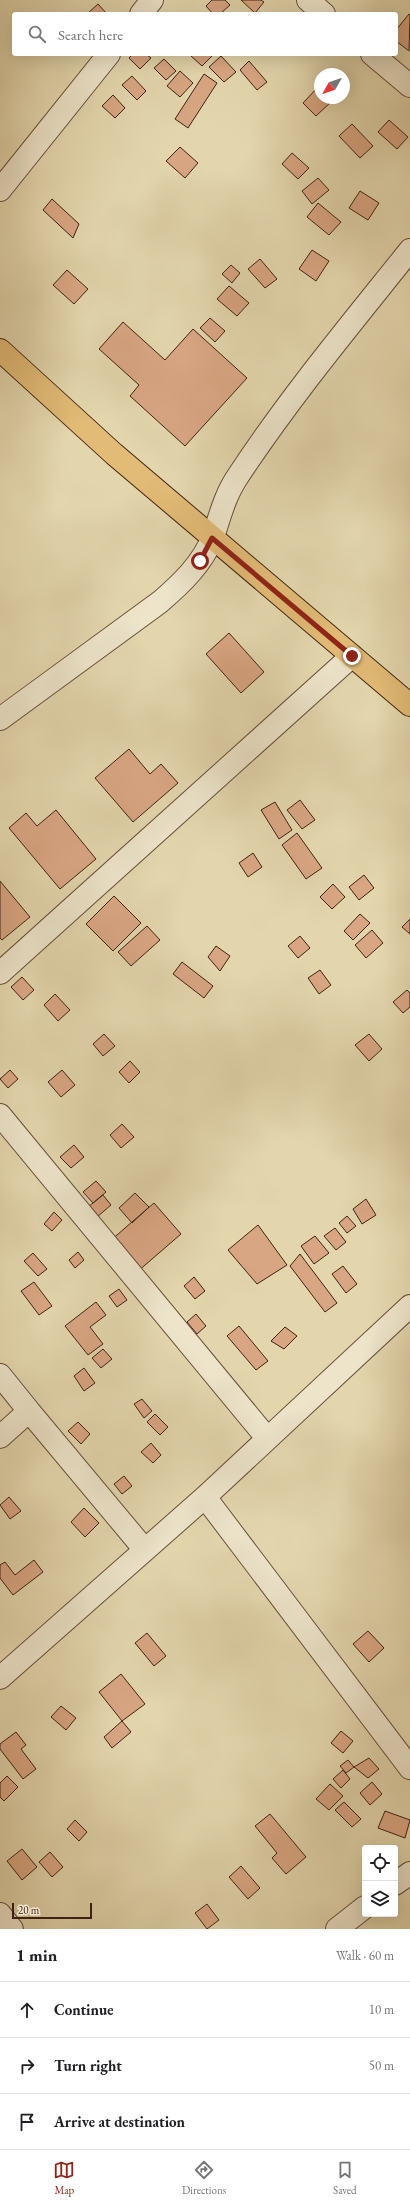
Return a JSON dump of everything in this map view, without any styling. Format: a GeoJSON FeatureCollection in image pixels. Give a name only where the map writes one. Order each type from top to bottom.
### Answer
{"type":"FeatureCollection","features":[{"type":"Feature","properties":{"kind":"main road"},"geometry":{"type":"LineString","coordinates":[[0,350],[114,454],[410,705]]}},
{"type":"Feature","properties":{"kind":"street"},"geometry":{"type":"LineString","coordinates":[[143,12],[152,0]]}},
{"type":"Feature","properties":{"kind":"street"},"geometry":{"type":"LineString","coordinates":[[308,0],[322,12]]}},
{"type":"Feature","properties":{"kind":"street"},"geometry":{"type":"LineString","coordinates":[[0,190],[107,56]]}},
{"type":"Feature","properties":{"kind":"street"},"geometry":{"type":"LineString","coordinates":[[374,56],[410,86]]}},
{"type":"Feature","properties":{"kind":"street"},"geometry":{"type":"LineString","coordinates":[[0,719],[160,602],[184,581],[200,561],[212,538],[221,509],[232,484],[248,460],[280,415],[410,250]]}},
{"type":"Feature","properties":{"kind":"street"},"geometry":{"type":"LineString","coordinates":[[0,973],[352,656]]}},
{"type":"Feature","properties":{"kind":"street"},"geometry":{"type":"LineString","coordinates":[[0,1115],[267,1438]]}},
{"type":"Feature","properties":{"kind":"street"},"geometry":{"type":"LineString","coordinates":[[0,1678],[205,1496],[410,1306]]}},
{"type":"Feature","properties":{"kind":"street"},"geometry":{"type":"LineString","coordinates":[[0,1375],[145,1550]]}},
{"type":"Feature","properties":{"kind":"street"},"geometry":{"type":"LineString","coordinates":[[0,1437],[29,1411]]}},
{"type":"Feature","properties":{"kind":"street"},"geometry":{"type":"LineString","coordinates":[[205,1496],[410,1768]]}},
{"type":"Feature","properties":{"kind":"street"},"geometry":{"type":"LineString","coordinates":[[398,1882],[410,1873]]}},
{"type":"Feature","properties":{"kind":"street"},"geometry":{"type":"LineString","coordinates":[[336,1929],[362,1909]]}},
{"type":"Feature","properties":{"kind":"street"},"geometry":{"type":"LineString","coordinates":[[0,1914],[12,1929]]}},
{"type":"Feature","properties":{"kind":"building"},"geometry":{"type":"Polygon","coordinates":[[[212,0],[225,0],[230,5],[222,12],[211,12],[206,6],[212,0]]]}},
{"type":"Feature","properties":{"kind":"building"},"geometry":{"type":"Polygon","coordinates":[[[241,0],[261,0],[264,2],[256,12],[241,0]]]}},
{"type":"Feature","properties":{"kind":"building"},"geometry":{"type":"Polygon","coordinates":[[[98,4],[105,12],[89,12],[98,4]]]}},
{"type":"Feature","properties":{"kind":"building"},"geometry":{"type":"Polygon","coordinates":[[[409,14],[409,51],[398,43],[398,28],[409,14]]]}},
{"type":"Feature","properties":{"kind":"building"},"geometry":{"type":"Polygon","coordinates":[[[131,56],[148,56],[151,58],[140,69],[129,58],[131,56]]]}},
{"type":"Feature","properties":{"kind":"building"},"geometry":{"type":"Polygon","coordinates":[[[191,56],[212,56],[202,66],[191,56]]]}},
{"type":"Feature","properties":{"kind":"building"},"geometry":{"type":"Polygon","coordinates":[[[221,56],[236,72],[224,82],[209,67],[221,56]]]}},
{"type":"Feature","properties":{"kind":"building"},"geometry":{"type":"Polygon","coordinates":[[[164,59],[176,71],[166,80],[154,68],[164,59]]]}},
{"type":"Feature","properties":{"kind":"building"},"geometry":{"type":"Polygon","coordinates":[[[249,61],[267,82],[257,90],[240,70],[249,61]]]}},
{"type":"Feature","properties":{"kind":"building"},"geometry":{"type":"Polygon","coordinates":[[[180,71],[193,83],[180,97],[167,86],[180,71]]]}},
{"type":"Feature","properties":{"kind":"building"},"geometry":{"type":"Polygon","coordinates":[[[204,74],[217,83],[188,128],[175,119],[204,74]]]}},
{"type":"Feature","properties":{"kind":"building"},"geometry":{"type":"Polygon","coordinates":[[[132,76],[146,91],[137,100],[122,85],[132,76]]]}},
{"type":"Feature","properties":{"kind":"building"},"geometry":{"type":"Polygon","coordinates":[[[314,91],[314,104],[329,104],[316,116],[303,103],[314,91]]]}},
{"type":"Feature","properties":{"kind":"building"},"geometry":{"type":"Polygon","coordinates":[[[113,95],[125,108],[115,118],[102,106],[113,95]]]}},
{"type":"Feature","properties":{"kind":"building"},"geometry":{"type":"Polygon","coordinates":[[[389,120],[408,137],[397,149],[378,132],[389,120]]]}},
{"type":"Feature","properties":{"kind":"building"},"geometry":{"type":"Polygon","coordinates":[[[352,124],[373,146],[360,158],[339,136],[352,124]]]}},
{"type":"Feature","properties":{"kind":"building"},"geometry":{"type":"Polygon","coordinates":[[[180,147],[198,163],[185,178],[166,161],[180,147]]]}},
{"type":"Feature","properties":{"kind":"building"},"geometry":{"type":"Polygon","coordinates":[[[292,153],[309,168],[298,179],[282,164],[292,153]]]}},
{"type":"Feature","properties":{"kind":"building"},"geometry":{"type":"Polygon","coordinates":[[[318,178],[329,190],[312,204],[302,191],[318,178]]]}},
{"type":"Feature","properties":{"kind":"building"},"geometry":{"type":"Polygon","coordinates":[[[360,191],[379,203],[368,220],[349,208],[360,191]]]}},
{"type":"Feature","properties":{"kind":"building"},"geometry":{"type":"Polygon","coordinates":[[[52,199],[79,224],[73,238],[43,210],[52,199]]]}},
{"type":"Feature","properties":{"kind":"building"},"geometry":{"type":"Polygon","coordinates":[[[318,203],[341,222],[329,235],[307,217],[318,203]]]}},
{"type":"Feature","properties":{"kind":"building"},"geometry":{"type":"Polygon","coordinates":[[[312,250],[329,261],[316,281],[299,269],[312,250]]]}},
{"type":"Feature","properties":{"kind":"building"},"geometry":{"type":"Polygon","coordinates":[[[260,259],[277,279],[265,288],[248,269],[260,259]]]}},
{"type":"Feature","properties":{"kind":"building"},"geometry":{"type":"Polygon","coordinates":[[[231,265],[240,273],[232,283],[222,274],[231,265]]]}},
{"type":"Feature","properties":{"kind":"building"},"geometry":{"type":"Polygon","coordinates":[[[67,270],[88,289],[74,304],[53,285],[67,270]]]}},
{"type":"Feature","properties":{"kind":"building"},"geometry":{"type":"Polygon","coordinates":[[[229,286],[249,303],[237,316],[217,299],[229,286]]]}},
{"type":"Feature","properties":{"kind":"building"},"geometry":{"type":"Polygon","coordinates":[[[210,318],[225,331],[215,342],[200,328],[210,318]]]}},
{"type":"Feature","properties":{"kind":"building"},"geometry":{"type":"Polygon","coordinates":[[[123,322],[165,360],[193,329],[247,378],[185,446],[130,396],[139,385],[99,349],[123,322]]]}},
{"type":"Feature","properties":{"kind":"building"},"geometry":{"type":"Polygon","coordinates":[[[229,633],[264,672],[241,693],[206,654],[229,633]]]}},
{"type":"Feature","properties":{"kind":"building"},"geometry":{"type":"Polygon","coordinates":[[[129,749],[150,774],[161,764],[178,783],[133,822],[95,778],[129,749]]]}},
{"type":"Feature","properties":{"kind":"building"},"geometry":{"type":"Polygon","coordinates":[[[300,800],[315,820],[302,829],[287,810],[300,800]]]}},
{"type":"Feature","properties":{"kind":"building"},"geometry":{"type":"Polygon","coordinates":[[[275,802],[292,830],[279,839],[261,810],[275,802]]]}},
{"type":"Feature","properties":{"kind":"building"},"geometry":{"type":"Polygon","coordinates":[[[56,810],[96,859],[60,889],[9,828],[26,813],[37,826],[56,810]]]}},
{"type":"Feature","properties":{"kind":"building"},"geometry":{"type":"Polygon","coordinates":[[[297,833],[322,868],[306,879],[282,845],[297,833]]]}},
{"type":"Feature","properties":{"kind":"building"},"geometry":{"type":"Polygon","coordinates":[[[253,853],[262,867],[248,877],[239,863],[253,853]]]}},
{"type":"Feature","properties":{"kind":"building"},"geometry":{"type":"Polygon","coordinates":[[[364,875],[374,888],[359,900],[349,887],[364,875]]]}},
{"type":"Feature","properties":{"kind":"building"},"geometry":{"type":"Polygon","coordinates":[[[0,881],[30,917],[2,940],[0,938],[0,881]]]}},
{"type":"Feature","properties":{"kind":"building"},"geometry":{"type":"Polygon","coordinates":[[[333,884],[345,897],[332,909],[320,897],[333,884]]]}},
{"type":"Feature","properties":{"kind":"building"},"geometry":{"type":"Polygon","coordinates":[[[114,896],[141,923],[113,951],[86,924],[114,896]]]}},
{"type":"Feature","properties":{"kind":"building"},"geometry":{"type":"Polygon","coordinates":[[[360,914],[370,923],[353,940],[344,931],[360,914]]]}},
{"type":"Feature","properties":{"kind":"building"},"geometry":{"type":"Polygon","coordinates":[[[410,919],[410,934],[402,927],[410,919]]]}},
{"type":"Feature","properties":{"kind":"building"},"geometry":{"type":"Polygon","coordinates":[[[147,926],[160,940],[131,966],[118,952],[147,926]]]}},
{"type":"Feature","properties":{"kind":"building"},"geometry":{"type":"Polygon","coordinates":[[[372,930],[383,943],[366,958],[355,945],[372,930]]]}},
{"type":"Feature","properties":{"kind":"building"},"geometry":{"type":"Polygon","coordinates":[[[300,936],[310,948],[298,958],[288,946],[300,936]]]}},
{"type":"Feature","properties":{"kind":"building"},"geometry":{"type":"Polygon","coordinates":[[[216,946],[230,956],[220,971],[208,957],[216,946]]]}},
{"type":"Feature","properties":{"kind":"building"},"geometry":{"type":"Polygon","coordinates":[[[182,962],[213,986],[204,998],[173,974],[182,962]]]}},
{"type":"Feature","properties":{"kind":"building"},"geometry":{"type":"Polygon","coordinates":[[[320,970],[331,985],[319,994],[308,978],[320,970]]]}},
{"type":"Feature","properties":{"kind":"building"},"geometry":{"type":"Polygon","coordinates":[[[22,977],[34,990],[23,1000],[11,987],[22,977]]]}},
{"type":"Feature","properties":{"kind":"building"},"geometry":{"type":"Polygon","coordinates":[[[407,990],[410,993],[410,1007],[403,1013],[393,1002],[407,990]]]}},
{"type":"Feature","properties":{"kind":"building"},"geometry":{"type":"Polygon","coordinates":[[[55,994],[70,1010],[58,1021],[44,1005],[55,994]]]}},
{"type":"Feature","properties":{"kind":"building"},"geometry":{"type":"Polygon","coordinates":[[[104,1034],[115,1046],[103,1056],[93,1044],[104,1034]]]}},
{"type":"Feature","properties":{"kind":"building"},"geometry":{"type":"Polygon","coordinates":[[[369,1034],[382,1049],[369,1061],[355,1045],[369,1034]]]}},
{"type":"Feature","properties":{"kind":"building"},"geometry":{"type":"Polygon","coordinates":[[[130,1061],[140,1072],[129,1083],[119,1072],[130,1061]]]}},
{"type":"Feature","properties":{"kind":"building"},"geometry":{"type":"Polygon","coordinates":[[[10,1070],[18,1079],[8,1088],[0,1079],[10,1070]]]}},
{"type":"Feature","properties":{"kind":"building"},"geometry":{"type":"Polygon","coordinates":[[[62,1070],[75,1085],[61,1097],[48,1082],[62,1070]]]}},
{"type":"Feature","properties":{"kind":"building"},"geometry":{"type":"Polygon","coordinates":[[[122,1124],[134,1137],[121,1148],[110,1135],[122,1124]]]}},
{"type":"Feature","properties":{"kind":"building"},"geometry":{"type":"Polygon","coordinates":[[[74,1145],[84,1157],[71,1168],[60,1157],[74,1145]]]}},
{"type":"Feature","properties":{"kind":"building"},"geometry":{"type":"Polygon","coordinates":[[[96,1181],[106,1192],[93,1203],[83,1192],[96,1181]]]}},
{"type":"Feature","properties":{"kind":"building"},"geometry":{"type":"Polygon","coordinates":[[[135,1193],[149,1207],[132,1223],[119,1208],[135,1193]]]}},
{"type":"Feature","properties":{"kind":"building"},"geometry":{"type":"Polygon","coordinates":[[[103,1195],[111,1205],[97,1217],[88,1207],[103,1195]]]}},
{"type":"Feature","properties":{"kind":"building"},"geometry":{"type":"Polygon","coordinates":[[[366,1199],[376,1215],[362,1224],[353,1209],[366,1199]]]}},
{"type":"Feature","properties":{"kind":"building"},"geometry":{"type":"Polygon","coordinates":[[[154,1203],[181,1234],[137,1272],[110,1241],[154,1203]]]}},
{"type":"Feature","properties":{"kind":"building"},"geometry":{"type":"Polygon","coordinates":[[[54,1212],[62,1220],[52,1231],[44,1224],[54,1212]]]}},
{"type":"Feature","properties":{"kind":"building"},"geometry":{"type":"Polygon","coordinates":[[[347,1216],[356,1226],[347,1233],[339,1223],[347,1216]]]}},
{"type":"Feature","properties":{"kind":"building"},"geometry":{"type":"Polygon","coordinates":[[[258,1225],[287,1265],[257,1284],[228,1250],[258,1225]]]}},
{"type":"Feature","properties":{"kind":"building"},"geometry":{"type":"Polygon","coordinates":[[[335,1228],[346,1242],[336,1250],[324,1236],[335,1228]]]}},
{"type":"Feature","properties":{"kind":"building"},"geometry":{"type":"Polygon","coordinates":[[[315,1236],[329,1253],[314,1264],[301,1246],[315,1236]]]}},
{"type":"Feature","properties":{"kind":"building"},"geometry":{"type":"Polygon","coordinates":[[[78,1252],[84,1260],[75,1268],[69,1260],[78,1252]]]}},
{"type":"Feature","properties":{"kind":"building"},"geometry":{"type":"Polygon","coordinates":[[[33,1253],[47,1269],[38,1276],[24,1261],[33,1253]]]}},
{"type":"Feature","properties":{"kind":"building"},"geometry":{"type":"Polygon","coordinates":[[[300,1254],[337,1303],[325,1312],[290,1266],[300,1254]]]}},
{"type":"Feature","properties":{"kind":"building"},"geometry":{"type":"Polygon","coordinates":[[[343,1266],[357,1284],[346,1293],[332,1274],[343,1266]]]}},
{"type":"Feature","properties":{"kind":"building"},"geometry":{"type":"Polygon","coordinates":[[[194,1277],[205,1291],[195,1299],[184,1286],[194,1277]]]}},
{"type":"Feature","properties":{"kind":"building"},"geometry":{"type":"Polygon","coordinates":[[[34,1282],[52,1306],[39,1315],[21,1291],[34,1282]]]}},
{"type":"Feature","properties":{"kind":"building"},"geometry":{"type":"Polygon","coordinates":[[[119,1289],[127,1300],[117,1307],[109,1296],[119,1289]]]}},
{"type":"Feature","properties":{"kind":"building"},"geometry":{"type":"Polygon","coordinates":[[[96,1302],[106,1315],[90,1327],[103,1344],[88,1355],[65,1326],[96,1302]]]}},
{"type":"Feature","properties":{"kind":"building"},"geometry":{"type":"Polygon","coordinates":[[[196,1314],[206,1326],[197,1334],[187,1322],[196,1314]]]}},
{"type":"Feature","properties":{"kind":"building"},"geometry":{"type":"Polygon","coordinates":[[[239,1326],[268,1361],[256,1370],[227,1336],[239,1326]]]}},
{"type":"Feature","properties":{"kind":"building"},"geometry":{"type":"Polygon","coordinates":[[[285,1327],[297,1336],[284,1349],[271,1341],[285,1327]]]}},
{"type":"Feature","properties":{"kind":"building"},"geometry":{"type":"Polygon","coordinates":[[[103,1349],[112,1359],[101,1368],[92,1358],[103,1349]]]}},
{"type":"Feature","properties":{"kind":"building"},"geometry":{"type":"Polygon","coordinates":[[[84,1368],[95,1383],[84,1391],[74,1376],[84,1368]]]}},
{"type":"Feature","properties":{"kind":"building"},"geometry":{"type":"Polygon","coordinates":[[[142,1399],[152,1411],[144,1418],[134,1404],[142,1399]]]}},
{"type":"Feature","properties":{"kind":"building"},"geometry":{"type":"Polygon","coordinates":[[[155,1414],[168,1427],[160,1435],[147,1422],[155,1414]]]}},
{"type":"Feature","properties":{"kind":"building"},"geometry":{"type":"Polygon","coordinates":[[[78,1422],[90,1434],[81,1444],[68,1431],[78,1422]]]}},
{"type":"Feature","properties":{"kind":"building"},"geometry":{"type":"Polygon","coordinates":[[[151,1443],[161,1455],[153,1463],[141,1452],[151,1443]]]}},
{"type":"Feature","properties":{"kind":"building"},"geometry":{"type":"Polygon","coordinates":[[[124,1476],[132,1486],[122,1494],[114,1484],[124,1476]]]}},
{"type":"Feature","properties":{"kind":"building"},"geometry":{"type":"Polygon","coordinates":[[[9,1497],[21,1511],[10,1519],[0,1505],[9,1497]]]}},
{"type":"Feature","properties":{"kind":"building"},"geometry":{"type":"Polygon","coordinates":[[[84,1508],[99,1523],[85,1537],[71,1522],[84,1508]]]}},
{"type":"Feature","properties":{"kind":"building"},"geometry":{"type":"Polygon","coordinates":[[[34,1560],[43,1572],[13,1595],[0,1578],[0,1565],[5,1562],[15,1575],[34,1560]]]}},
{"type":"Feature","properties":{"kind":"building"},"geometry":{"type":"Polygon","coordinates":[[[368,1631],[384,1648],[369,1662],[353,1644],[368,1631]]]}},
{"type":"Feature","properties":{"kind":"building"},"geometry":{"type":"Polygon","coordinates":[[[147,1633],[166,1656],[154,1666],[135,1643],[147,1633]]]}},
{"type":"Feature","properties":{"kind":"building"},"geometry":{"type":"Polygon","coordinates":[[[121,1674],[145,1704],[122,1721],[99,1692],[121,1674]]]}},
{"type":"Feature","properties":{"kind":"building"},"geometry":{"type":"Polygon","coordinates":[[[61,1706],[76,1718],[66,1730],[51,1717],[61,1706]]]}},
{"type":"Feature","properties":{"kind":"building"},"geometry":{"type":"Polygon","coordinates":[[[122,1721],[131,1732],[112,1748],[104,1737],[122,1721]]]}},
{"type":"Feature","properties":{"kind":"building"},"geometry":{"type":"Polygon","coordinates":[[[341,1731],[353,1741],[343,1753],[331,1743],[341,1731]]]}},
{"type":"Feature","properties":{"kind":"building"},"geometry":{"type":"Polygon","coordinates":[[[16,1732],[26,1745],[21,1749],[36,1769],[23,1779],[0,1749],[0,1744],[16,1732]]]}},
{"type":"Feature","properties":{"kind":"building"},"geometry":{"type":"Polygon","coordinates":[[[369,1758],[379,1769],[368,1778],[354,1767],[369,1758]]]}},
{"type":"Feature","properties":{"kind":"building"},"geometry":{"type":"Polygon","coordinates":[[[348,1760],[354,1767],[346,1773],[340,1766],[348,1760]]]}},
{"type":"Feature","properties":{"kind":"building"},"geometry":{"type":"Polygon","coordinates":[[[343,1770],[350,1779],[341,1788],[333,1779],[343,1770]]]}},
{"type":"Feature","properties":{"kind":"building"},"geometry":{"type":"Polygon","coordinates":[[[7,1776],[18,1787],[4,1801],[0,1797],[0,1783],[7,1776]]]}},
{"type":"Feature","properties":{"kind":"building"},"geometry":{"type":"Polygon","coordinates":[[[372,1782],[382,1794],[370,1805],[360,1793],[372,1782]]]}},
{"type":"Feature","properties":{"kind":"building"},"geometry":{"type":"Polygon","coordinates":[[[330,1784],[343,1796],[329,1810],[316,1799],[330,1784]]]}},
{"type":"Feature","properties":{"kind":"building"},"geometry":{"type":"Polygon","coordinates":[[[344,1802],[361,1819],[352,1827],[335,1810],[344,1802]]]}},
{"type":"Feature","properties":{"kind":"building"},"geometry":{"type":"Polygon","coordinates":[[[385,1811],[410,1820],[405,1838],[378,1828],[385,1811]]]}},
{"type":"Feature","properties":{"kind":"building"},"geometry":{"type":"Polygon","coordinates":[[[270,1814],[306,1857],[286,1874],[272,1858],[277,1853],[255,1826],[270,1814]]]}},
{"type":"Feature","properties":{"kind":"building"},"geometry":{"type":"Polygon","coordinates":[[[75,1820],[87,1832],[79,1841],[67,1829],[75,1820]]]}},
{"type":"Feature","properties":{"kind":"building"},"geometry":{"type":"Polygon","coordinates":[[[22,1849],[37,1867],[22,1880],[7,1861],[22,1849]]]}},
{"type":"Feature","properties":{"kind":"building"},"geometry":{"type":"Polygon","coordinates":[[[50,1852],[63,1867],[52,1877],[39,1862],[50,1852]]]}},
{"type":"Feature","properties":{"kind":"building"},"geometry":{"type":"Polygon","coordinates":[[[241,1866],[260,1888],[248,1899],[229,1877],[241,1866]]]}},
{"type":"Feature","properties":{"kind":"building"},"geometry":{"type":"Polygon","coordinates":[[[207,1904],[219,1920],[207,1929],[195,1913],[207,1904]]]}},
{"type":"Feature","properties":{"kind":"route"},"geometry":{"type":"LineString","coordinates":[[200,561],[212,538],[352,656]]}}]}
